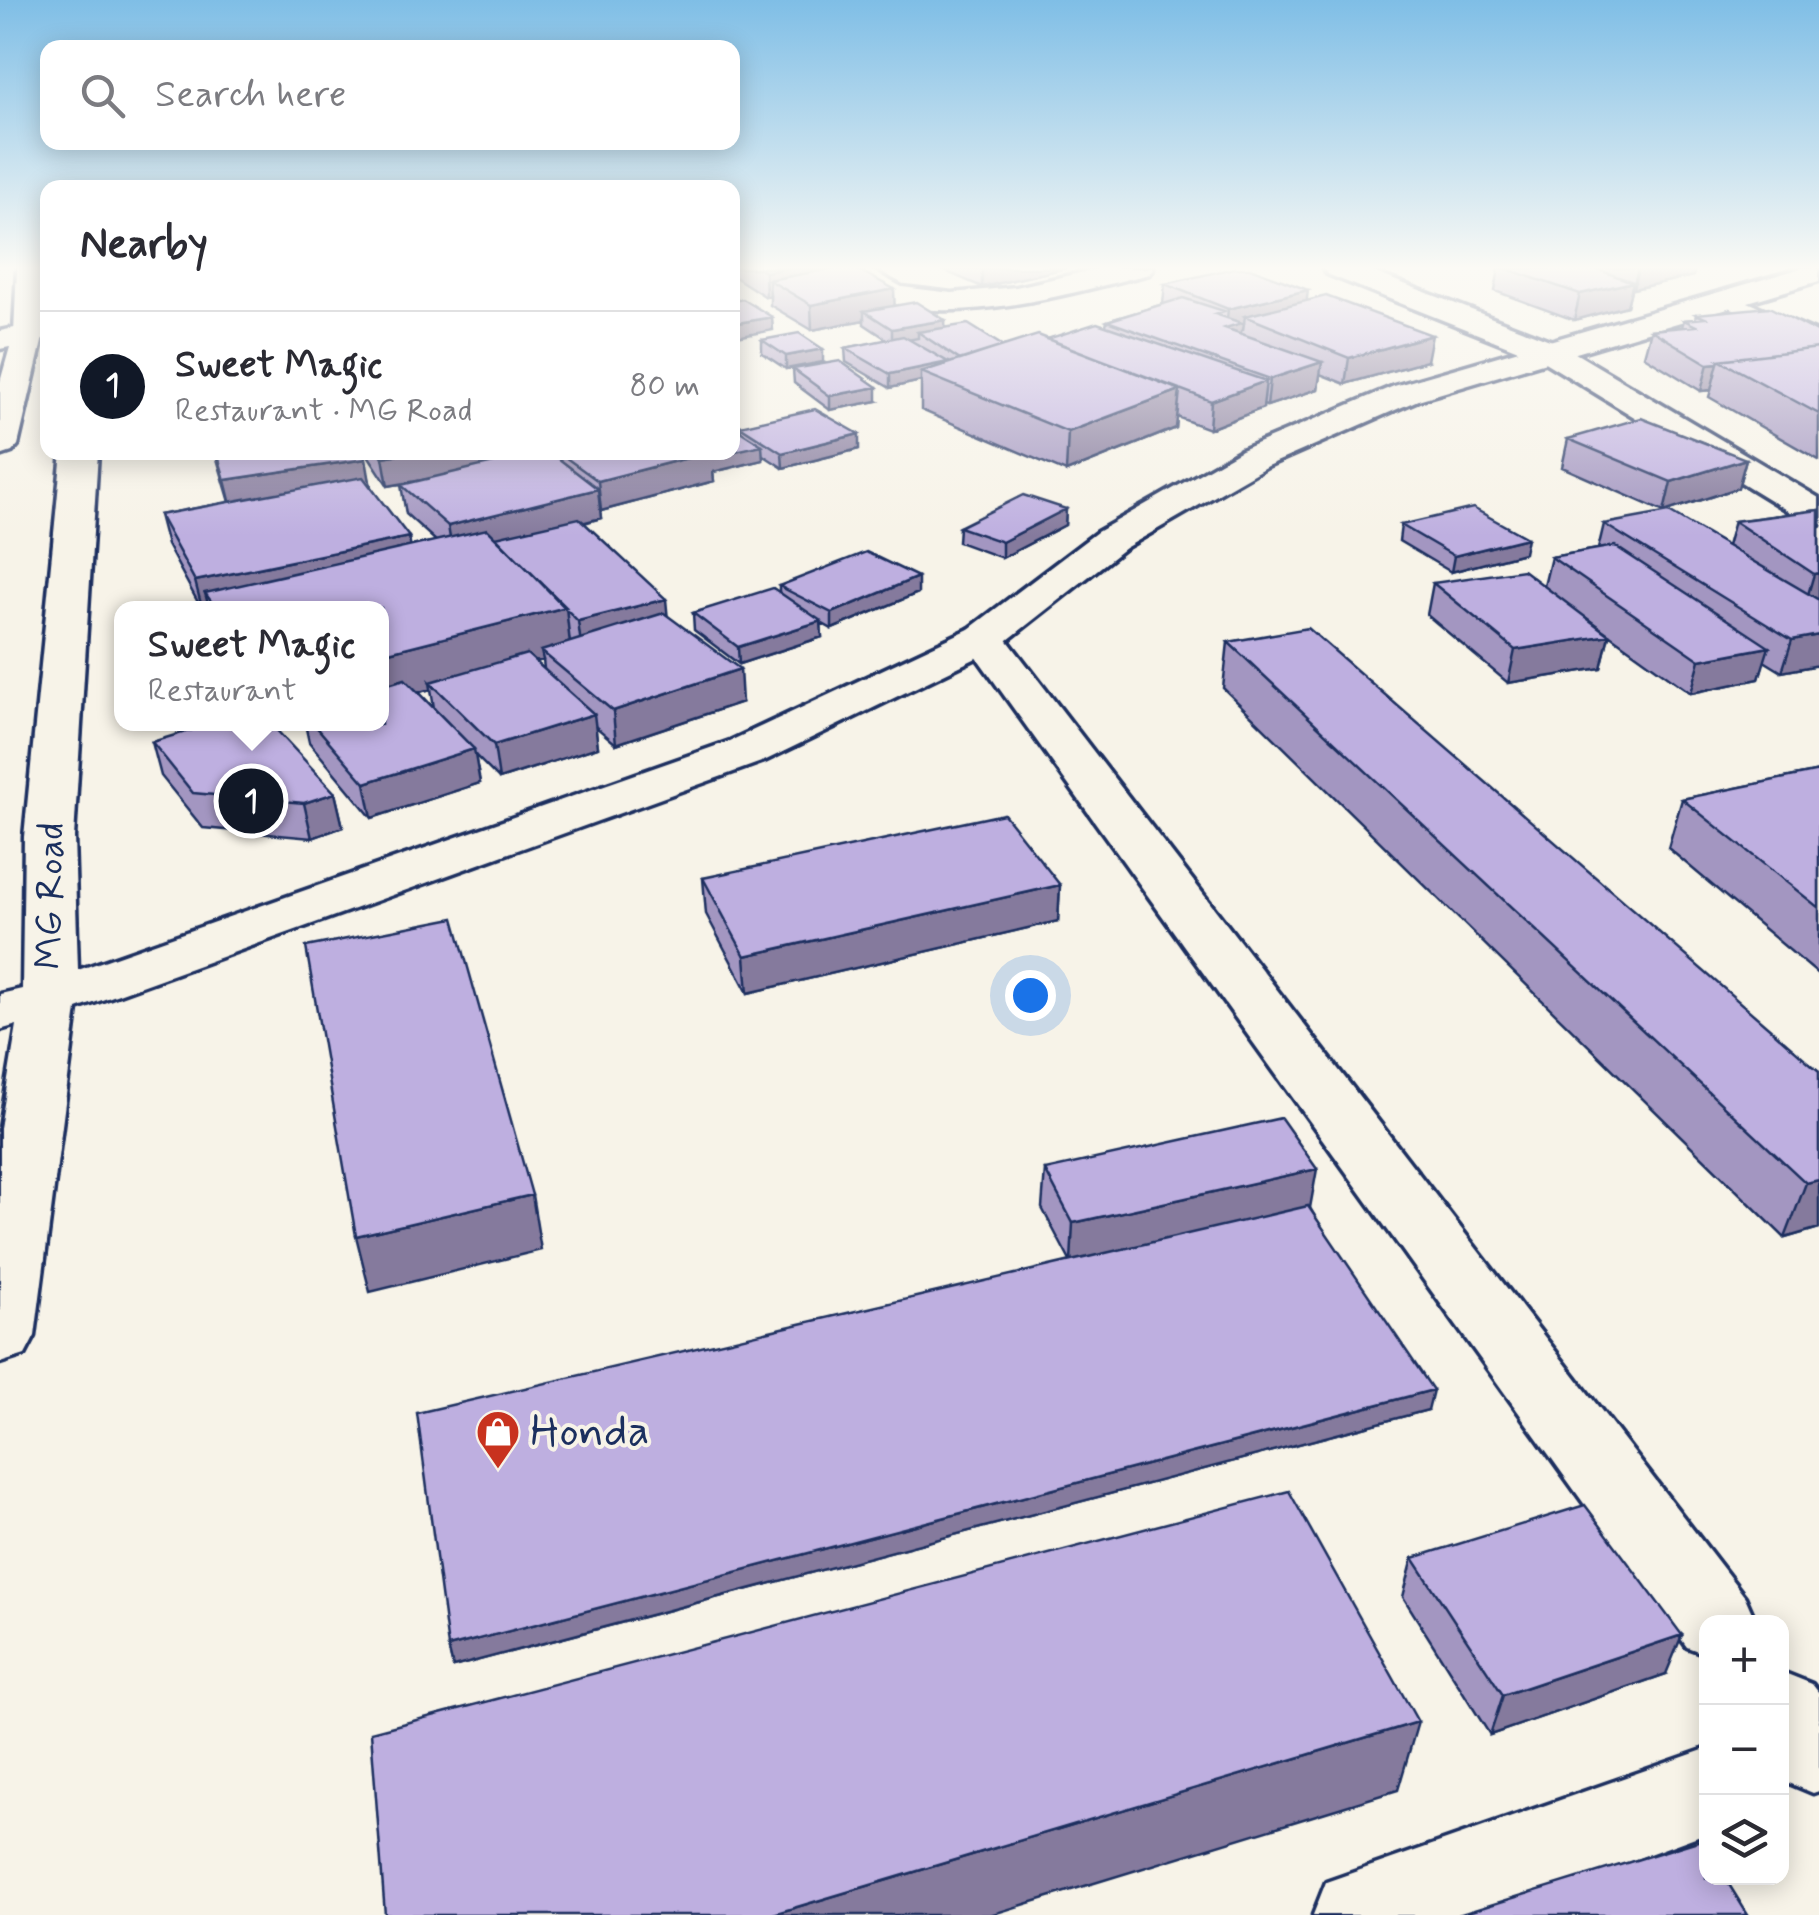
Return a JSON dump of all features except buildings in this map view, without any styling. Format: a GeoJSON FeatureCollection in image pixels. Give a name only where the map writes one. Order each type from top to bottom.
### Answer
{"type":"FeatureCollection","features":[{"type":"Feature","properties":{"kind":"street"},"geometry":{"type":"LineString","coordinates":[[0,445],[20,357]]}},
{"type":"Feature","properties":{"kind":"street"},"geometry":{"type":"LineString","coordinates":[[25,1006],[748,751],[984,638],[1111,540],[1254,458],[1406,393],[1527,357]]}},
{"type":"Feature","properties":{"kind":"street"},"geometry":{"type":"LineString","coordinates":[[1560,357],[1819,514]]}},
{"type":"Feature","properties":{"kind":"street","name":"MG Road"},"geometry":{"type":"LineString","coordinates":[[0,1336],[25,1006],[50,837],[79,460]]}},
{"type":"Feature","properties":{"kind":"street"},"geometry":{"type":"LineString","coordinates":[[984,638],[1711,1615]]}},
{"type":"Feature","properties":{"kind":"street"},"geometry":{"type":"LineString","coordinates":[[1359,1915],[1699,1794]]}},
{"type":"Feature","properties":{"kind":"place","name":"Sweet Magic"},"geometry":{"type":"Point","coordinates":[251,801]}},
{"type":"Feature","properties":{"kind":"place","name":"Honda"},"geometry":{"type":"Point","coordinates":[498,1470]}}]}
